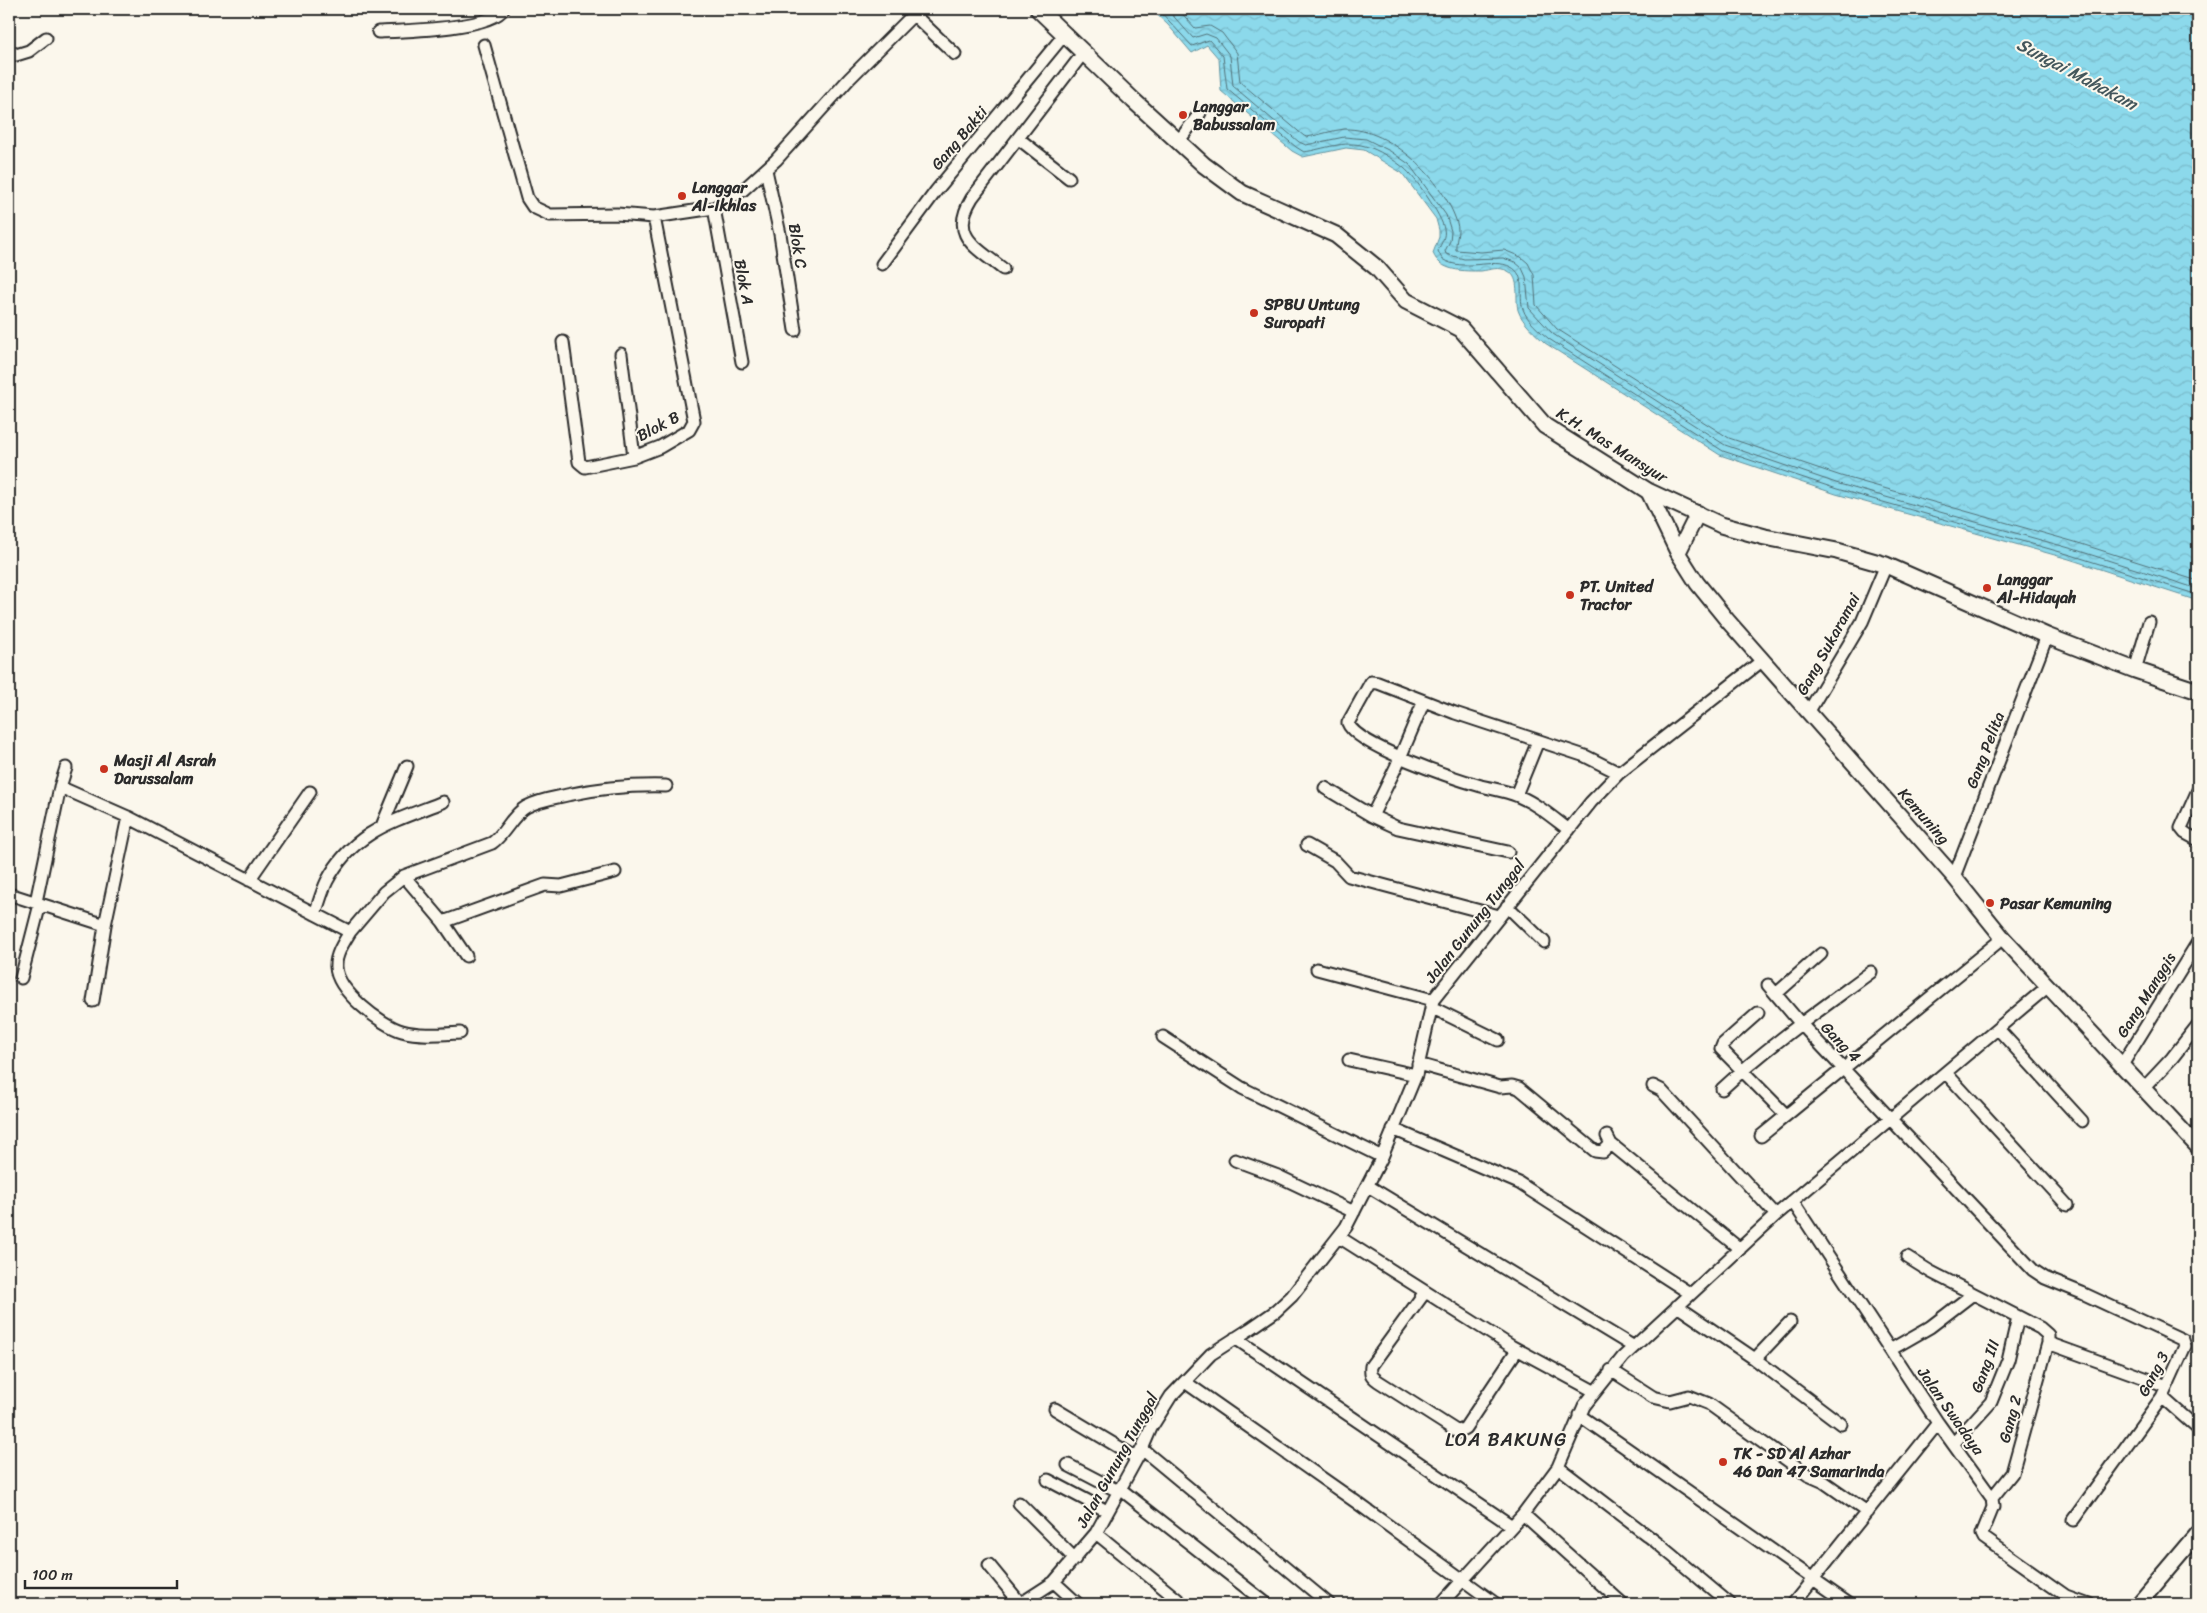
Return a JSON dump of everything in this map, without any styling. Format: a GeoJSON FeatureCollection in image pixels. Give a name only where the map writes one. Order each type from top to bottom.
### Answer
{"type":"FeatureCollection","features":[{"type":"Feature","properties":{"kind":"main road","name":"K.H. Mas Mansyur"},"geometry":{"type":"LineString","coordinates":[[1038,9],[1204,165],[1242,193],[1336,235],[1377,268],[1406,302],[1461,329],[1545,426],[1648,491],[1721,524],[1765,537],[1837,551],[1886,565],[2047,636],[2135,670],[2198,690]]}},
{"type":"Feature","properties":{"kind":"main road"},"geometry":{"type":"LineString","coordinates":[[2138,1604],[2198,1533]]}},
{"type":"Feature","properties":{"kind":"main road"},"geometry":{"type":"LineString","coordinates":[[2151,1604],[2198,1547]]}},
{"type":"Feature","properties":{"kind":"street"},"geometry":{"type":"LineString","coordinates":[[378,32],[461,25],[493,17],[503,9]]}},
{"type":"Feature","properties":{"kind":"street"},"geometry":{"type":"LineString","coordinates":[[484,45],[527,198],[533,207],[550,214],[617,214],[654,217],[714,208],[743,190],[766,170],[849,79],[916,12],[955,54]]}},
{"type":"Feature","properties":{"kind":"street","name":"Gang Bakti"},"geometry":{"type":"LineString","coordinates":[[882,264],[936,191],[1064,35]]}},
{"type":"Feature","properties":{"kind":"street"},"geometry":{"type":"LineString","coordinates":[[9,50],[16,55],[29,51],[46,38]]}},
{"type":"Feature","properties":{"kind":"street"},"geometry":{"type":"LineString","coordinates":[[1003,268],[971,242],[962,225],[964,212],[972,198],[1084,52]]}},
{"type":"Feature","properties":{"kind":"street"},"geometry":{"type":"LineString","coordinates":[[1178,142],[1200,113]]}},
{"type":"Feature","properties":{"kind":"street"},"geometry":{"type":"LineString","coordinates":[[1019,139],[1069,178]]}},
{"type":"Feature","properties":{"kind":"street","name":"Blok C"},"geometry":{"type":"LineString","coordinates":[[766,170],[780,234],[795,330]]}},
{"type":"Feature","properties":{"kind":"street","name":"Blok A"},"geometry":{"type":"LineString","coordinates":[[714,208],[742,362]]}},
{"type":"Feature","properties":{"kind":"street","name":"Blok B"},"geometry":{"type":"LineString","coordinates":[[562,342],[579,462],[585,467],[634,457],[660,447],[689,430],[694,421],[654,217]]}},
{"type":"Feature","properties":{"kind":"street"},"geometry":{"type":"LineString","coordinates":[[621,354],[634,457]]}},
{"type":"Feature","properties":{"kind":"street","name":"Kemuning"},"geometry":{"type":"LineString","coordinates":[[1648,491],[1678,553],[1697,583],[1954,877],[2003,938],[2047,988],[2122,1064],[2198,1147]]}},
{"type":"Feature","properties":{"kind":"street"},"geometry":{"type":"LineString","coordinates":[[1678,553],[1698,514]]}},
{"type":"Feature","properties":{"kind":"street","name":"Gang Sukaramai"},"geometry":{"type":"LineString","coordinates":[[1809,711],[1862,622],[1886,565]]}},
{"type":"Feature","properties":{"kind":"street"},"geometry":{"type":"LineString","coordinates":[[2135,670],[2149,622]]}},
{"type":"Feature","properties":{"kind":"street","name":"Gang Pelita"},"geometry":{"type":"LineString","coordinates":[[1954,877],[2047,636]]}},
{"type":"Feature","properties":{"kind":"street","name":"Jalan Gunung Tunggal"},"geometry":{"type":"LineString","coordinates":[[1021,1604],[1054,1582],[1096,1533],[1151,1428],[1171,1396],[1211,1354],[1276,1311],[1292,1296],[1339,1237],[1382,1157],[1417,1070],[1432,1003],[1499,916],[1591,802],[1620,773],[1763,660]]}},
{"type":"Feature","properties":{"kind":"street"},"geometry":{"type":"LineString","coordinates":[[1569,830],[1538,806],[1516,794],[1479,786],[1400,757],[1358,735],[1348,723],[1371,682],[1601,762],[1620,773]]}},
{"type":"Feature","properties":{"kind":"street"},"geometry":{"type":"LineString","coordinates":[[1372,816],[1424,701]]}},
{"type":"Feature","properties":{"kind":"street"},"geometry":{"type":"LineString","coordinates":[[1516,794],[1538,741]]}},
{"type":"Feature","properties":{"kind":"street"},"geometry":{"type":"LineString","coordinates":[[382,826],[407,766]]}},
{"type":"Feature","properties":{"kind":"street"},"geometry":{"type":"LineString","coordinates":[[21,978],[38,903],[60,787],[66,768]]}},
{"type":"Feature","properties":{"kind":"street"},"geometry":{"type":"LineString","coordinates":[[460,1034],[426,1034],[402,1031],[384,1022],[362,1007],[343,985],[336,968],[340,951],[350,932],[384,892],[404,876],[492,843],[499,838],[521,810],[539,801],[596,789],[631,785],[666,786]]}},
{"type":"Feature","properties":{"kind":"street"},"geometry":{"type":"LineString","coordinates":[[60,787],[128,817],[350,932]]}},
{"type":"Feature","properties":{"kind":"street"},"geometry":{"type":"LineString","coordinates":[[1325,788],[1372,816],[1398,828],[1508,852]]}},
{"type":"Feature","properties":{"kind":"street"},"geometry":{"type":"LineString","coordinates":[[2198,790],[2181,828],[2198,840]]}},
{"type":"Feature","properties":{"kind":"street"},"geometry":{"type":"LineString","coordinates":[[248,880],[310,792]]}},
{"type":"Feature","properties":{"kind":"street"},"geometry":{"type":"LineString","coordinates":[[315,914],[327,880],[349,850],[362,838],[382,826],[443,802]]}},
{"type":"Feature","properties":{"kind":"street"},"geometry":{"type":"LineString","coordinates":[[93,1001],[105,925],[128,817]]}},
{"type":"Feature","properties":{"kind":"street"},"geometry":{"type":"LineString","coordinates":[[1307,844],[1335,861],[1349,876],[1499,916]]}},
{"type":"Feature","properties":{"kind":"street"},"geometry":{"type":"LineString","coordinates":[[443,922],[545,885],[561,886],[615,872]]}},
{"type":"Feature","properties":{"kind":"street"},"geometry":{"type":"LineString","coordinates":[[404,876],[443,922],[466,956]]}},
{"type":"Feature","properties":{"kind":"street"},"geometry":{"type":"LineString","coordinates":[[9,894],[105,925]]}},
{"type":"Feature","properties":{"kind":"street"},"geometry":{"type":"LineString","coordinates":[[1507,906],[1544,942]]}},
{"type":"Feature","properties":{"kind":"street"},"geometry":{"type":"LineString","coordinates":[[1761,1136],[2003,938]]}},
{"type":"Feature","properties":{"kind":"street","name":"Gang Manggis"},"geometry":{"type":"LineString","coordinates":[[2122,1064],[2198,942]]}},
{"type":"Feature","properties":{"kind":"street","name":"Gang 4"},"geometry":{"type":"LineString","coordinates":[[1821,954],[1772,990],[1801,1024],[2033,1270],[2045,1278]]}},
{"type":"Feature","properties":{"kind":"street"},"geometry":{"type":"LineString","coordinates":[[1317,968],[1432,1003],[1498,1040]]}},
{"type":"Feature","properties":{"kind":"street"},"geometry":{"type":"LineString","coordinates":[[1722,1089],[1741,1071],[1871,972]]}},
{"type":"Feature","properties":{"kind":"street"},"geometry":{"type":"LineString","coordinates":[[1441,1604],[1523,1514],[1558,1467],[1579,1415],[1594,1391],[1611,1370],[1776,1215],[2047,988]]}},
{"type":"Feature","properties":{"kind":"street"},"geometry":{"type":"LineString","coordinates":[[1758,1013],[1721,1049],[1786,1114]]}},
{"type":"Feature","properties":{"kind":"street"},"geometry":{"type":"LineString","coordinates":[[2143,1089],[2172,1058],[2198,1024]]}},
{"type":"Feature","properties":{"kind":"street"},"geometry":{"type":"LineString","coordinates":[[1999,1030],[2082,1121]]}},
{"type":"Feature","properties":{"kind":"street"},"geometry":{"type":"LineString","coordinates":[[1163,1037],[1242,1088],[1382,1157]]}},
{"type":"Feature","properties":{"kind":"street"},"geometry":{"type":"LineString","coordinates":[[1349,1060],[1417,1070],[1500,1087],[1512,1086],[1519,1088],[1595,1151],[1604,1152],[1609,1140],[1740,1249]]}},
{"type":"Feature","properties":{"kind":"street"},"geometry":{"type":"LineString","coordinates":[[1946,1073],[2068,1205]]}},
{"type":"Feature","properties":{"kind":"street"},"geometry":{"type":"LineString","coordinates":[[1653,1086],[1661,1090],[1776,1215]]}},
{"type":"Feature","properties":{"kind":"street"},"geometry":{"type":"LineString","coordinates":[[1393,1128],[1519,1183],[1691,1294]]}},
{"type":"Feature","properties":{"kind":"street"},"geometry":{"type":"LineString","coordinates":[[1235,1160],[1278,1176],[1354,1212]]}},
{"type":"Feature","properties":{"kind":"street"},"geometry":{"type":"LineString","coordinates":[[1368,1186],[1634,1347]]}},
{"type":"Feature","properties":{"kind":"street","name":"Jalan Swadaya"},"geometry":{"type":"LineString","coordinates":[[1793,1202],[1938,1423],[1992,1498]]}},
{"type":"Feature","properties":{"kind":"street"},"geometry":{"type":"LineString","coordinates":[[1339,1237],[1517,1350],[1594,1391]]}},
{"type":"Feature","properties":{"kind":"street"},"geometry":{"type":"LineString","coordinates":[[1907,1257],[2045,1331],[2048,1343],[2164,1391],[2198,1429]]}},
{"type":"Feature","properties":{"kind":"street","name":"Gang 3"},"geometry":{"type":"LineString","coordinates":[[2045,1278],[2181,1338],[2185,1346],[2164,1391],[2073,1520]]}},
{"type":"Feature","properties":{"kind":"street"},"geometry":{"type":"LineString","coordinates":[[1426,1292],[1371,1366],[1370,1372],[1378,1381],[1458,1432],[1465,1428],[1517,1350]]}},
{"type":"Feature","properties":{"kind":"street"},"geometry":{"type":"LineString","coordinates":[[1890,1350],[1930,1327],[1973,1294]]}},
{"type":"Feature","properties":{"kind":"street"},"geometry":{"type":"LineString","coordinates":[[1677,1306],[1755,1359],[1841,1424]]}},
{"type":"Feature","properties":{"kind":"street","name":"Gang III"},"geometry":{"type":"LineString","coordinates":[[1953,1444],[1991,1402],[2008,1360],[2018,1317]]}},
{"type":"Feature","properties":{"kind":"street"},"geometry":{"type":"LineString","coordinates":[[1755,1359],[1790,1322]]}},
{"type":"Feature","properties":{"kind":"street"},"geometry":{"type":"LineString","coordinates":[[1235,1338],[1512,1526]]}},
{"type":"Feature","properties":{"kind":"street","name":"Gang 2"},"geometry":{"type":"LineString","coordinates":[[1992,1498],[2012,1474],[2048,1343]]}},
{"type":"Feature","properties":{"kind":"street"},"geometry":{"type":"LineString","coordinates":[[1611,1370],[1654,1397],[1670,1401],[1689,1396],[1709,1404],[1808,1475],[1824,1482],[1867,1512]]}},
{"type":"Feature","properties":{"kind":"street"},"geometry":{"type":"LineString","coordinates":[[1185,1382],[1464,1579],[1496,1604]]}},
{"type":"Feature","properties":{"kind":"street"},"geometry":{"type":"LineString","coordinates":[[1055,1409],[1139,1453],[1329,1604]]}},
{"type":"Feature","properties":{"kind":"street"},"geometry":{"type":"LineString","coordinates":[[1579,1415],[1812,1580],[1849,1604]]}},
{"type":"Feature","properties":{"kind":"street"},"geometry":{"type":"LineString","coordinates":[[1793,1604],[1938,1423]]}},
{"type":"Feature","properties":{"kind":"street"},"geometry":{"type":"LineString","coordinates":[[1068,1465],[1119,1489],[1267,1604]]}},
{"type":"Feature","properties":{"kind":"street"},"geometry":{"type":"LineString","coordinates":[[1558,1467],[1656,1542],[1730,1604]]}},
{"type":"Feature","properties":{"kind":"street"},"geometry":{"type":"LineString","coordinates":[[1048,1480],[1107,1512]]}},
{"type":"Feature","properties":{"kind":"street"},"geometry":{"type":"LineString","coordinates":[[1992,1498],[1993,1506],[1982,1534],[1984,1538],[2066,1596],[2088,1604]]}},
{"type":"Feature","properties":{"kind":"street"},"geometry":{"type":"LineString","coordinates":[[1019,1503],[1074,1559]]}},
{"type":"Feature","properties":{"kind":"street"},"geometry":{"type":"LineString","coordinates":[[1523,1514],[1623,1604]]}},
{"type":"Feature","properties":{"kind":"street"},"geometry":{"type":"LineString","coordinates":[[1096,1533],[1183,1604]]}},
{"type":"Feature","properties":{"kind":"street"},"geometry":{"type":"LineString","coordinates":[[989,1565],[1021,1604]]}},
{"type":"Feature","properties":{"kind":"street"},"geometry":{"type":"LineString","coordinates":[[1054,1582],[1078,1604]]}},
{"type":"Feature","properties":{"kind":"water","name":"Sungai Mahakam"},"geometry":{"type":"Polygon","coordinates":[[[1151,9],[2198,9],[2198,601],[2069,559],[1836,494],[1720,455],[1545,343],[1520,315],[1517,305],[1515,278],[1508,271],[1497,269],[1481,271],[1460,270],[1441,264],[1433,253],[1439,237],[1436,219],[1402,173],[1364,150],[1346,148],[1303,157],[1292,151],[1221,91],[1219,59],[1207,45],[1192,53],[1168,25],[1151,9]]]}},
{"type":"Feature","properties":{"kind":"place","name":"Langgar Babussalam"},"geometry":{"type":"Point","coordinates":[1183,115]}},
{"type":"Feature","properties":{"kind":"place","name":"Langgar Al-Ikhlas"},"geometry":{"type":"Point","coordinates":[682,196]}},
{"type":"Feature","properties":{"kind":"place","name":"SPBU Untung Suropati"},"geometry":{"type":"Point","coordinates":[1254,313]}},
{"type":"Feature","properties":{"kind":"place","name":"Langgar Al-Hidayah"},"geometry":{"type":"Point","coordinates":[1987,588]}},
{"type":"Feature","properties":{"kind":"place","name":"PT. United Tractor"},"geometry":{"type":"Point","coordinates":[1570,595]}},
{"type":"Feature","properties":{"kind":"place","name":"Masji Al Asrah Darussalam"},"geometry":{"type":"Point","coordinates":[104,769]}},
{"type":"Feature","properties":{"kind":"place","name":"Pasar Kemuning"},"geometry":{"type":"Point","coordinates":[1990,903]}},
{"type":"Feature","properties":{"kind":"place","name":"TK - SD Al Azhar 46 Dan 47 Samarinda"},"geometry":{"type":"Point","coordinates":[1723,1462]}},
{"type":"Feature","properties":{"kind":"district","name":"LOA BAKUNG"},"geometry":{"type":"Point","coordinates":[1506,1439]}}]}
